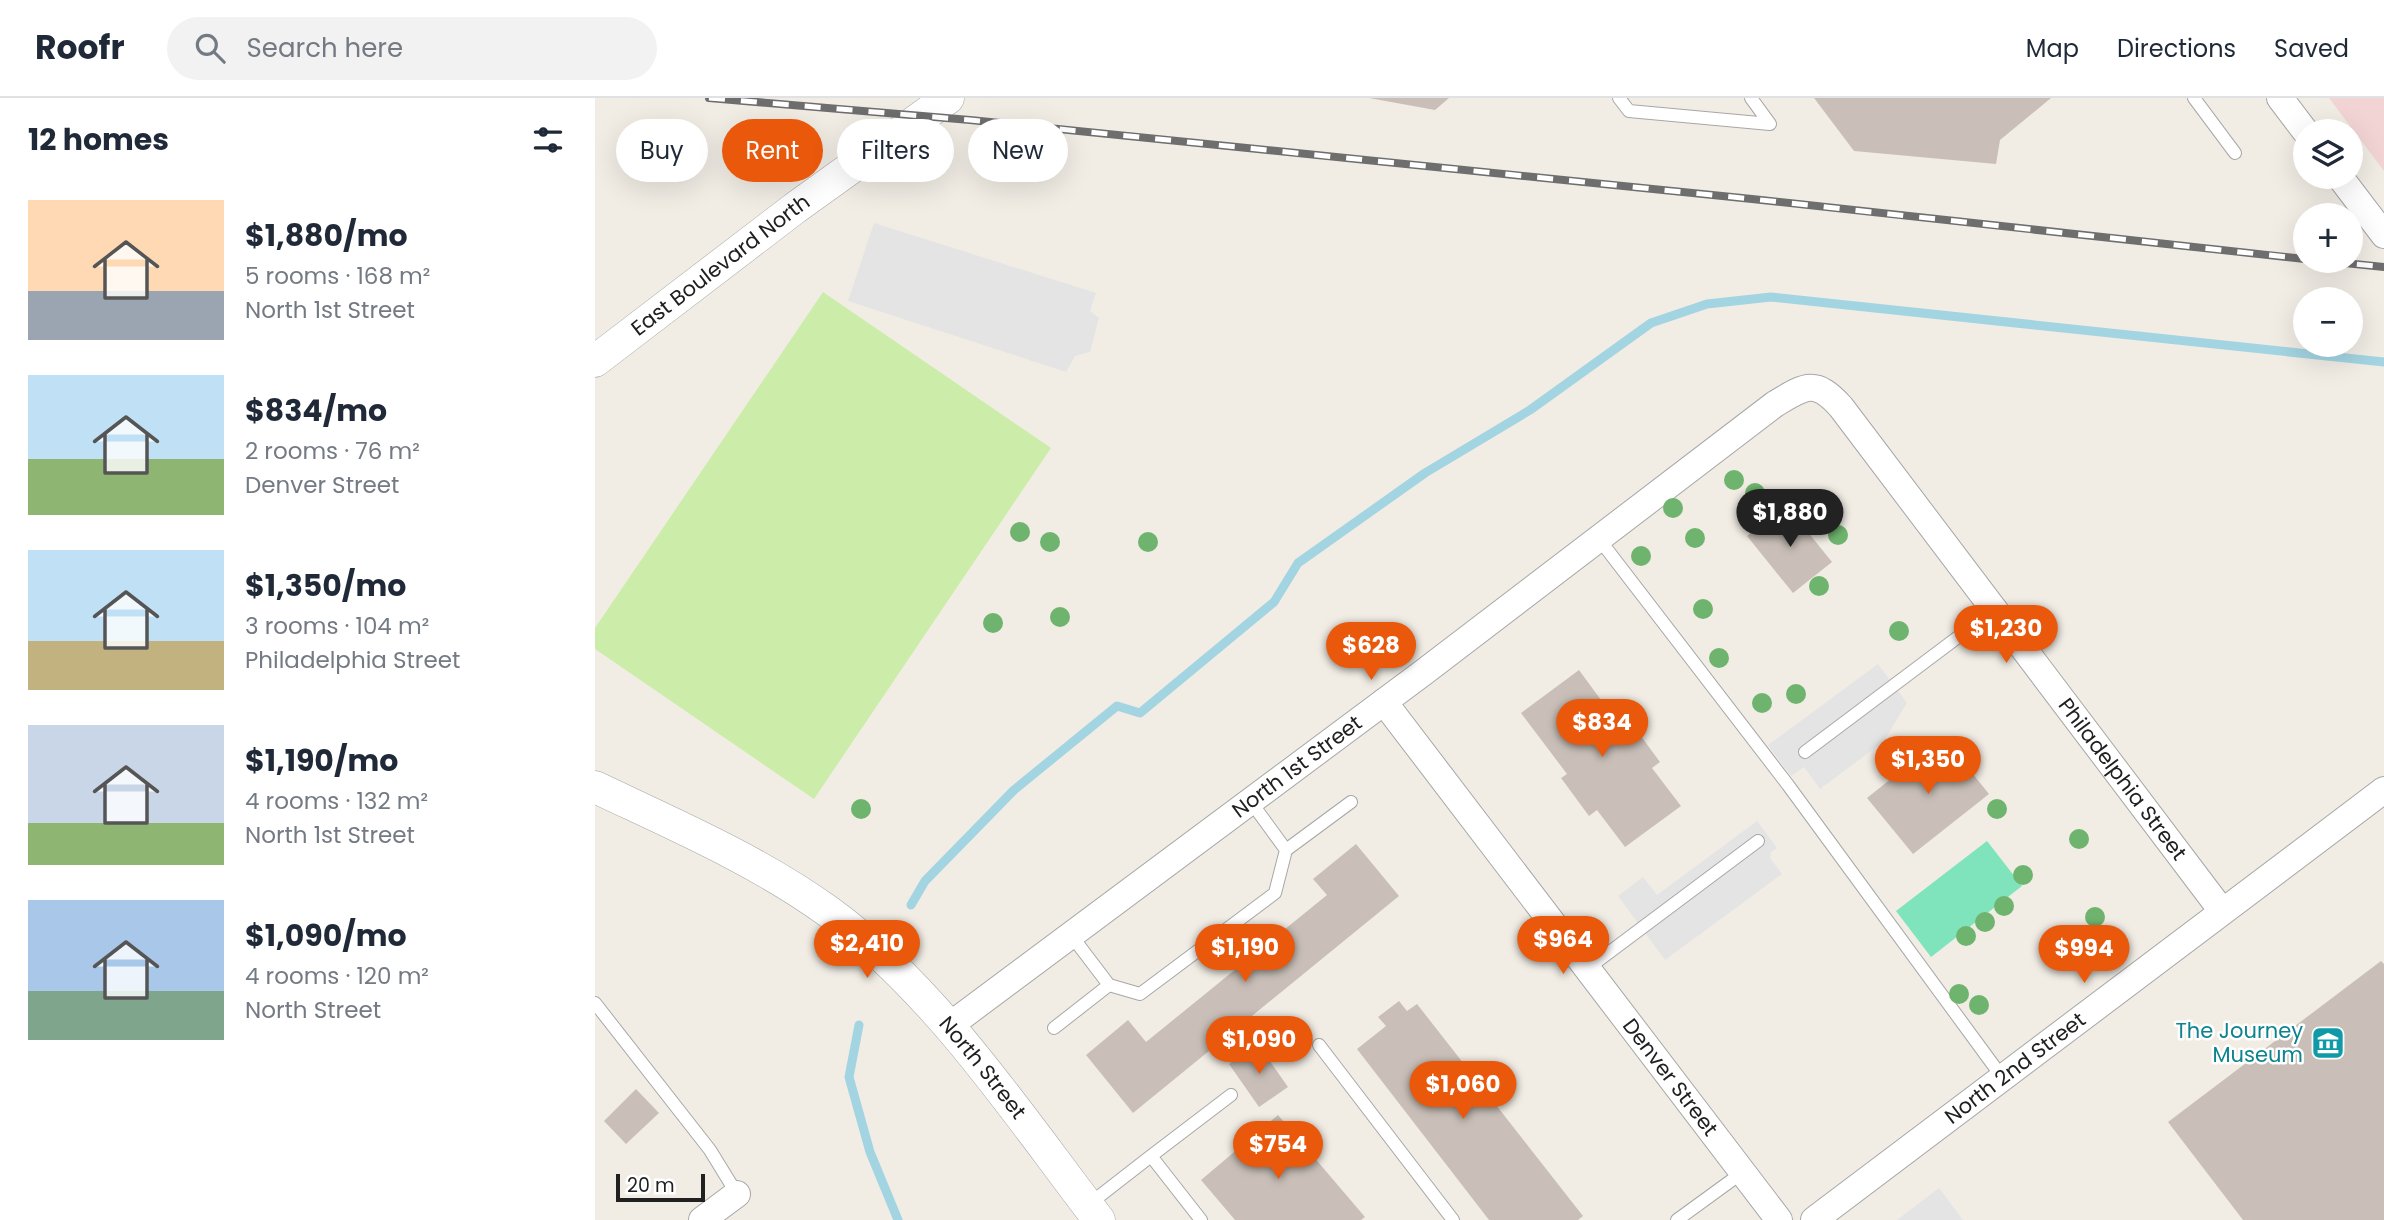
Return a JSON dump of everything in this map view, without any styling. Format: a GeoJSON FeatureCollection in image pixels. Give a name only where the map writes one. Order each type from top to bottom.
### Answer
{"type":"FeatureCollection","features":[{"type":"Feature","properties":{"kind":"street","name":"East Boulevard North"},"geometry":{"type":"LineString","coordinates":[[595,361],[795,208],[948,98]]}},
{"type":"Feature","properties":{"kind":"street"},"geometry":{"type":"LineString","coordinates":[[2280,98],[2296,119]]}},
{"type":"Feature","properties":{"kind":"street"},"geometry":{"type":"LineString","coordinates":[[2349,189],[2384,235]]}},
{"type":"Feature","properties":{"kind":"street","name":"North 1st Street"},"geometry":{"type":"LineString","coordinates":[[949,1026],[1384,702],[1775,404],[1801,390],[1814,387]]}},
{"type":"Feature","properties":{"kind":"street","name":"Philadelphia Street"},"geometry":{"type":"LineString","coordinates":[[1814,387],[1826,391],[1841,407],[2222,911]]}},
{"type":"Feature","properties":{"kind":"street","name":"Denver Street"},"geometry":{"type":"LineString","coordinates":[[1384,702],[1779,1220]]}},
{"type":"Feature","properties":{"kind":"street","name":"North Street"},"geometry":{"type":"LineString","coordinates":[[595,787],[754,864],[831,914],[872,947],[949,1026],[1093,1213]]}},
{"type":"Feature","properties":{"kind":"street","name":"North 2nd Street"},"geometry":{"type":"LineString","coordinates":[[1814,1220],[2384,790]]}},
{"type":"Feature","properties":{"kind":"street"},"geometry":{"type":"LineString","coordinates":[[702,1220],[737,1194]]}},
{"type":"Feature","properties":{"kind":"lane"},"geometry":{"type":"LineString","coordinates":[[1619,98],[1629,111],[1770,124],[1751,98]]}},
{"type":"Feature","properties":{"kind":"lane"},"geometry":{"type":"LineString","coordinates":[[2194,98],[2235,153]]}},
{"type":"Feature","properties":{"kind":"lane"},"geometry":{"type":"LineString","coordinates":[[1599,539],[1796,796],[2002,1077]]}},
{"type":"Feature","properties":{"kind":"lane"},"geometry":{"type":"LineString","coordinates":[[1805,751],[1994,610]]}},
{"type":"Feature","properties":{"kind":"lane"},"geometry":{"type":"LineString","coordinates":[[1251,802],[1286,850]]}},
{"type":"Feature","properties":{"kind":"lane"},"geometry":{"type":"LineString","coordinates":[[1071,935],[1109,985],[1140,994],[1275,893],[1286,850],[1352,802]]}},
{"type":"Feature","properties":{"kind":"lane"},"geometry":{"type":"LineString","coordinates":[[1587,969],[1758,841]]}},
{"type":"Feature","properties":{"kind":"lane"},"geometry":{"type":"LineString","coordinates":[[1054,1028],[1109,985]]}},
{"type":"Feature","properties":{"kind":"lane"},"geometry":{"type":"LineString","coordinates":[[595,1003],[710,1150],[737,1194]]}},
{"type":"Feature","properties":{"kind":"lane"},"geometry":{"type":"LineString","coordinates":[[1319,1045],[1453,1220]]}},
{"type":"Feature","properties":{"kind":"lane"},"geometry":{"type":"LineString","coordinates":[[1093,1213],[1151,1156],[1231,1095]]}},
{"type":"Feature","properties":{"kind":"lane"},"geometry":{"type":"LineString","coordinates":[[1151,1156],[1201,1220]]}},
{"type":"Feature","properties":{"kind":"lane"},"geometry":{"type":"LineString","coordinates":[[1677,1220],[1743,1172]]}},
{"type":"Feature","properties":{"kind":"shaded area"},"geometry":{"type":"Polygon","coordinates":[[[2329,98],[2384,98],[2384,171],[2363,143],[2363,119],[2345,119],[2329,98]]]}},
{"type":"Feature","properties":{"kind":"shaded area"},"geometry":{"type":"Polygon","coordinates":[[[874,223],[1096,293],[1090,311],[1099,318],[1090,352],[1075,356],[1066,372],[848,301],[874,223]]]}},
{"type":"Feature","properties":{"kind":"shaded area"},"geometry":{"type":"Polygon","coordinates":[[[1878,664],[1907,703],[1883,742],[1820,789],[1804,767],[1791,776],[1768,745],[1878,664]]]}},
{"type":"Feature","properties":{"kind":"shaded area"},"geometry":{"type":"Polygon","coordinates":[[[1757,821],[1777,848],[1771,852],[1770,858],[1782,874],[1665,960],[1618,896],[1643,877],[1657,895],[1757,821]]]}},
{"type":"Feature","properties":{"kind":"shaded area"},"geometry":{"type":"Polygon","coordinates":[[[1939,1188],[1963,1220],[1897,1220],[1939,1188]]]}},
{"type":"Feature","properties":{"kind":"green space"},"geometry":{"type":"Polygon","coordinates":[[[823,292],[1051,448],[814,799],[595,649],[595,628],[823,292]]]}},
{"type":"Feature","properties":{"kind":"green space"},"geometry":{"type":"Polygon","coordinates":[[[1987,841],[2022,886],[1931,957],[1896,911],[1987,841]]]}},
{"type":"Feature","properties":{"kind":"building"},"geometry":{"type":"Polygon","coordinates":[[[1369,98],[1449,98],[1435,110],[1369,98]]]}},
{"type":"Feature","properties":{"kind":"building"},"geometry":{"type":"Polygon","coordinates":[[[1814,98],[2051,98],[2000,140],[1996,164],[1854,151],[1814,98]]]}},
{"type":"Feature","properties":{"kind":"building"},"geometry":{"type":"Polygon","coordinates":[[[1786,505],[1832,562],[1793,593],[1747,536],[1786,505]]]}},
{"type":"Feature","properties":{"kind":"building"},"geometry":{"type":"Polygon","coordinates":[[[1579,670],[1623,730],[1632,724],[1660,762],[1652,768],[1681,806],[1625,847],[1597,810],[1589,816],[1561,778],[1567,774],[1521,713],[1579,670]]]}},
{"type":"Feature","properties":{"kind":"building"},"geometry":{"type":"Polygon","coordinates":[[[1943,737],[1989,794],[1913,854],[1867,798],[1943,737]]]}},
{"type":"Feature","properties":{"kind":"building"},"geometry":{"type":"Polygon","coordinates":[[[1356,844],[1399,896],[1133,1113],[1086,1055],[1128,1020],[1146,1042],[1327,895],[1313,879],[1356,844]]]}},
{"type":"Feature","properties":{"kind":"building","name":"The Journey Museum"},"geometry":{"type":"Polygon","coordinates":[[[2381,961],[2384,964],[2384,1220],[2243,1220],[2168,1122],[2381,961]]]}},
{"type":"Feature","properties":{"kind":"building"},"geometry":{"type":"Polygon","coordinates":[[[1399,1001],[1407,1011],[1417,1004],[1583,1216],[1578,1220],[1489,1220],[1357,1049],[1386,1026],[1378,1017],[1399,1001]]]}},
{"type":"Feature","properties":{"kind":"building"},"geometry":{"type":"Polygon","coordinates":[[[1258,1044],[1288,1087],[1259,1107],[1229,1064],[1258,1044]]]}},
{"type":"Feature","properties":{"kind":"building"},"geometry":{"type":"Polygon","coordinates":[[[636,1089],[659,1113],[626,1144],[604,1121],[636,1089]]]}},
{"type":"Feature","properties":{"kind":"building"},"geometry":{"type":"Polygon","coordinates":[[[1278,1115],[1365,1217],[1361,1220],[1235,1220],[1201,1180],[1278,1115]]]}},
{"type":"Feature","properties":{"kind":"waterway"},"geometry":{"type":"LineString","coordinates":[[911,905],[925,881],[1014,790],[1117,706],[1140,713],[1274,602],[1298,563],[1425,473],[1530,410],[1651,323],[1707,304],[1771,297],[2384,362]]}},
{"type":"Feature","properties":{"kind":"waterway"},"geometry":{"type":"LineString","coordinates":[[859,1025],[849,1077],[870,1152],[898,1220]]}},
{"type":"Feature","properties":{"kind":"railway"},"geometry":{"type":"LineString","coordinates":[[709,98],[970,120],[1752,199],[2293,258]]}},
{"type":"Feature","properties":{"kind":"railway"},"geometry":{"type":"LineString","coordinates":[[2363,265],[2384,267]]}},
{"type":"Feature","properties":{"kind":"place","name":"The Journey Museum"},"geometry":{"type":"Point","coordinates":[2328,1043]}}]}
